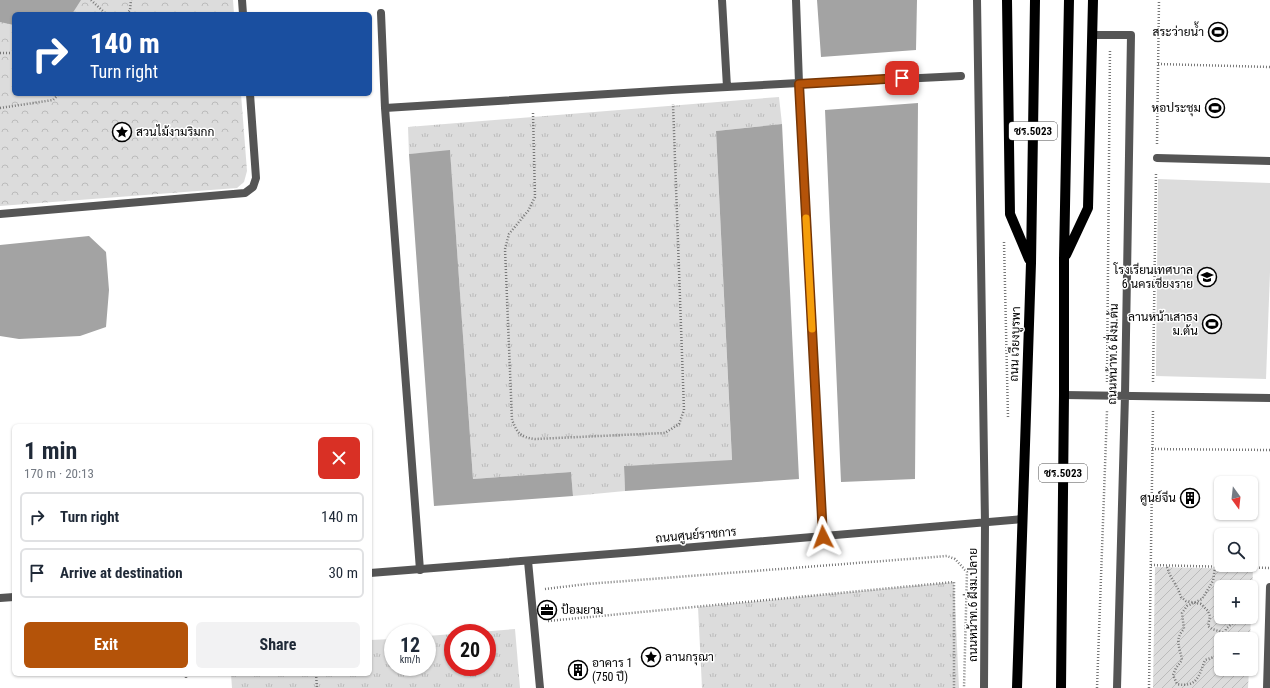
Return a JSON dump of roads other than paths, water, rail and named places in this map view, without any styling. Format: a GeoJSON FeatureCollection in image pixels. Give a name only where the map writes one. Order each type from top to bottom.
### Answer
{"type":"FeatureCollection","features":[{"type":"Feature","properties":{"kind":"main road"},"geometry":{"type":"LineString","coordinates":[[1007,0],[1010,214],[1031,263]]}},
{"type":"Feature","properties":{"kind":"main road","name":"ถนน เวียงบูรพา"},"geometry":{"type":"LineString","coordinates":[[1017,688],[1031,263],[1035,0]]}},
{"type":"Feature","properties":{"kind":"main road","name":"ชร.5023"},"geometry":{"type":"LineString","coordinates":[[1061,688],[1064,258],[1069,0]]}},
{"type":"Feature","properties":{"kind":"main road"},"geometry":{"type":"LineString","coordinates":[[1064,258],[1088,208],[1093,0]]}},
{"type":"Feature","properties":{"kind":"street"},"geometry":{"type":"LineString","coordinates":[[242,0],[243,12]]}},
{"type":"Feature","properties":{"kind":"street"},"geometry":{"type":"LineString","coordinates":[[722,0],[727,87]]}},
{"type":"Feature","properties":{"kind":"street"},"geometry":{"type":"LineString","coordinates":[[796,0],[823,537]]}},
{"type":"Feature","properties":{"kind":"street","name":"ถนนหน้าท.6 ฝั่งม.ปลาย"},"geometry":{"type":"LineString","coordinates":[[977,0],[985,523],[984,688]]}},
{"type":"Feature","properties":{"kind":"street"},"geometry":{"type":"LineString","coordinates":[[381,13],[385,108],[420,570]]}},
{"type":"Feature","properties":{"kind":"street","name":"ถนนหน้าท.6 ฝั่งม.ต้น"},"geometry":{"type":"LineString","coordinates":[[1092,35],[1131,35],[1117,688]]}},
{"type":"Feature","properties":{"kind":"street"},"geometry":{"type":"LineString","coordinates":[[385,108],[672,90],[961,76]]}},
{"type":"Feature","properties":{"kind":"street"},"geometry":{"type":"LineString","coordinates":[[0,214],[245,193],[253,187],[256,178],[250,96]]}},
{"type":"Feature","properties":{"kind":"street"},"geometry":{"type":"LineString","coordinates":[[1156,158],[1270,161]]}},
{"type":"Feature","properties":{"kind":"street"},"geometry":{"type":"LineString","coordinates":[[1064,395],[1270,398]]}},
{"type":"Feature","properties":{"kind":"street","name":"ถนนศูนย์ราชการ"},"geometry":{"type":"LineString","coordinates":[[372,573],[823,537],[1023,519]]}},
{"type":"Feature","properties":{"kind":"street"},"geometry":{"type":"LineString","coordinates":[[528,561],[540,688]]}},
{"type":"Feature","properties":{"kind":"street"},"geometry":{"type":"LineString","coordinates":[[1267,688],[1270,586]]}},
{"type":"Feature","properties":{"kind":"street"},"geometry":{"type":"LineString","coordinates":[[0,598],[12,597]]}},
{"type":"Feature","properties":{"kind":"place","name":"สระว่ายน้ำ"},"geometry":{"type":"Point","coordinates":[1218,32]}},
{"type":"Feature","properties":{"kind":"place","name":"หอประชุม"},"geometry":{"type":"Point","coordinates":[1215,108]}},
{"type":"Feature","properties":{"kind":"place","name":"สวนไม้งามริมกก"},"geometry":{"type":"Point","coordinates":[122,132]}},
{"type":"Feature","properties":{"kind":"place","name":"โรงเรียนเทศบาล 6 นครเชียงราย"},"geometry":{"type":"Point","coordinates":[1207,277]}},
{"type":"Feature","properties":{"kind":"place","name":"ลานหน้าเสาธง ม.ต้น"},"geometry":{"type":"Point","coordinates":[1212,324]}},
{"type":"Feature","properties":{"kind":"place","name":"ศูนย์จีน"},"geometry":{"type":"Point","coordinates":[1190,498]}},
{"type":"Feature","properties":{"kind":"place","name":"ป้อมยาม"},"geometry":{"type":"Point","coordinates":[547,610]}},
{"type":"Feature","properties":{"kind":"place","name":"ลานกรุณา"},"geometry":{"type":"Point","coordinates":[651,657]}},
{"type":"Feature","properties":{"kind":"place","name":"อาคาร 1 (750 ปี)"},"geometry":{"type":"Point","coordinates":[578,670]}}]}
